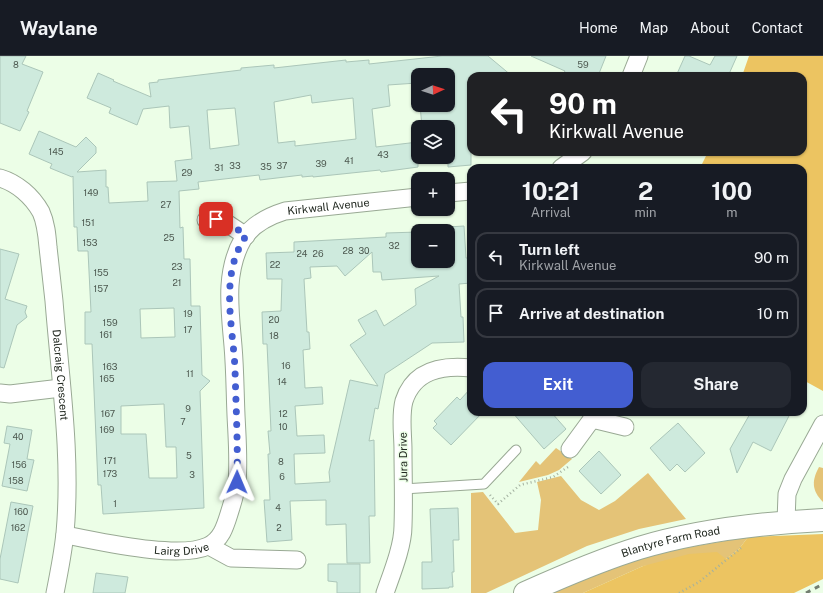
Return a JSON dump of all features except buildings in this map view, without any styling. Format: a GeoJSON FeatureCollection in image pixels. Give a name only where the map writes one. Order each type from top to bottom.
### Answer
{"type":"FeatureCollection","features":[{"type":"Feature","properties":{"kind":"main road","name":"Blantyre Farm Road"},"geometry":{"type":"LineString","coordinates":[[526,593],[586,567],[640,548],[707,532],[759,524],[823,520]]}},
{"type":"Feature","properties":{"kind":"street"},"geometry":{"type":"LineString","coordinates":[[633,72],[640,56]]}},
{"type":"Feature","properties":{"kind":"street"},"geometry":{"type":"LineString","coordinates":[[566,164],[577,156]]}},
{"type":"Feature","properties":{"kind":"street","name":"Dalcraig Crescent"},"geometry":{"type":"LineString","coordinates":[[0,178],[21,188],[28,194],[41,212],[46,226],[67,464],[65,535],[55,593]]}},
{"type":"Feature","properties":{"kind":"street"},"geometry":{"type":"LineString","coordinates":[[455,193],[467,192]]}},
{"type":"Feature","properties":{"kind":"street","name":"Kirkwall Avenue"},"geometry":{"type":"LineString","coordinates":[[209,546],[216,541],[225,528],[237,482],[236,397],[229,289],[235,257],[246,236],[266,219],[285,211],[411,198]]}},
{"type":"Feature","properties":{"kind":"street"},"geometry":{"type":"LineString","coordinates":[[206,220],[222,220],[246,236]]}},
{"type":"Feature","properties":{"kind":"street","name":"Jura Drive"},"geometry":{"type":"LineString","coordinates":[[385,593],[397,555],[403,528],[404,402],[410,389],[422,376],[437,369],[467,368]]}},
{"type":"Feature","properties":{"kind":"street"},"geometry":{"type":"LineString","coordinates":[[0,393],[10,394],[61,388]]}},
{"type":"Feature","properties":{"kind":"street"},"geometry":{"type":"LineString","coordinates":[[570,449],[590,416],[625,427]]}},
{"type":"Feature","properties":{"kind":"street"},"geometry":{"type":"LineString","coordinates":[[786,522],[787,494],[793,479],[823,424]]}},
{"type":"Feature","properties":{"kind":"street","name":"Lairg Drive"},"geometry":{"type":"LineString","coordinates":[[65,535],[153,550],[195,550],[209,546],[231,558],[297,560]]}},
{"type":"Feature","properties":{"kind":"lane"},"geometry":{"type":"LineString","coordinates":[[403,489],[484,484],[516,450]]}},
{"type":"Feature","properties":{"kind":"path"},"geometry":{"type":"LineString","coordinates":[[484,484],[484,489],[498,504],[520,485],[553,476],[569,466],[575,459],[568,453],[570,449]]}},
{"type":"Feature","properties":{"kind":"path"},"geometry":{"type":"LineString","coordinates":[[679,593],[699,582],[739,552],[759,524]]}},
{"type":"Feature","properties":{"kind":"shaded area"},"geometry":{"type":"Polygon","coordinates":[[[749,56],[823,56],[823,391],[807,382],[807,164],[702,164],[706,156],[807,156],[807,72],[743,72],[749,56]]]}},
{"type":"Feature","properties":{"kind":"shaded area"},"geometry":{"type":"Polygon","coordinates":[[[556,448],[572,459],[559,470],[548,475],[519,482],[536,461],[540,465],[556,448]]]}},
{"type":"Feature","properties":{"kind":"shaded area"},"geometry":{"type":"Polygon","coordinates":[[[819,467],[823,468],[823,502],[816,493],[814,485],[815,476],[819,467]]]}},
{"type":"Feature","properties":{"kind":"shaded area"},"geometry":{"type":"Polygon","coordinates":[[[648,473],[686,519],[639,529],[587,546],[486,593],[471,593],[471,493],[483,492],[515,533],[538,530],[541,500],[537,482],[561,476],[581,500],[599,510],[615,501],[648,473]]]}},
{"type":"Feature","properties":{"kind":"shaded area"},"geometry":{"type":"Polygon","coordinates":[[[823,534],[823,579],[794,593],[583,593],[643,566],[689,554],[717,552],[726,559],[739,549],[748,537],[823,534]]]}},
{"type":"Feature","properties":{"kind":"shaded area"},"geometry":{"type":"Polygon","coordinates":[[[748,537],[739,549],[726,559],[643,566],[583,593],[552,593],[608,570],[656,554],[748,537]]]}},
{"type":"Feature","properties":{"kind":"railway"},"geometry":{"type":"LineString","coordinates":[[806,593],[823,584]]}},
{"type":"Feature","properties":{"kind":"route"},"geometry":{"type":"LineString","coordinates":[[216,219],[229,223],[246,236],[235,257],[229,289],[236,397],[237,482]]}}]}
